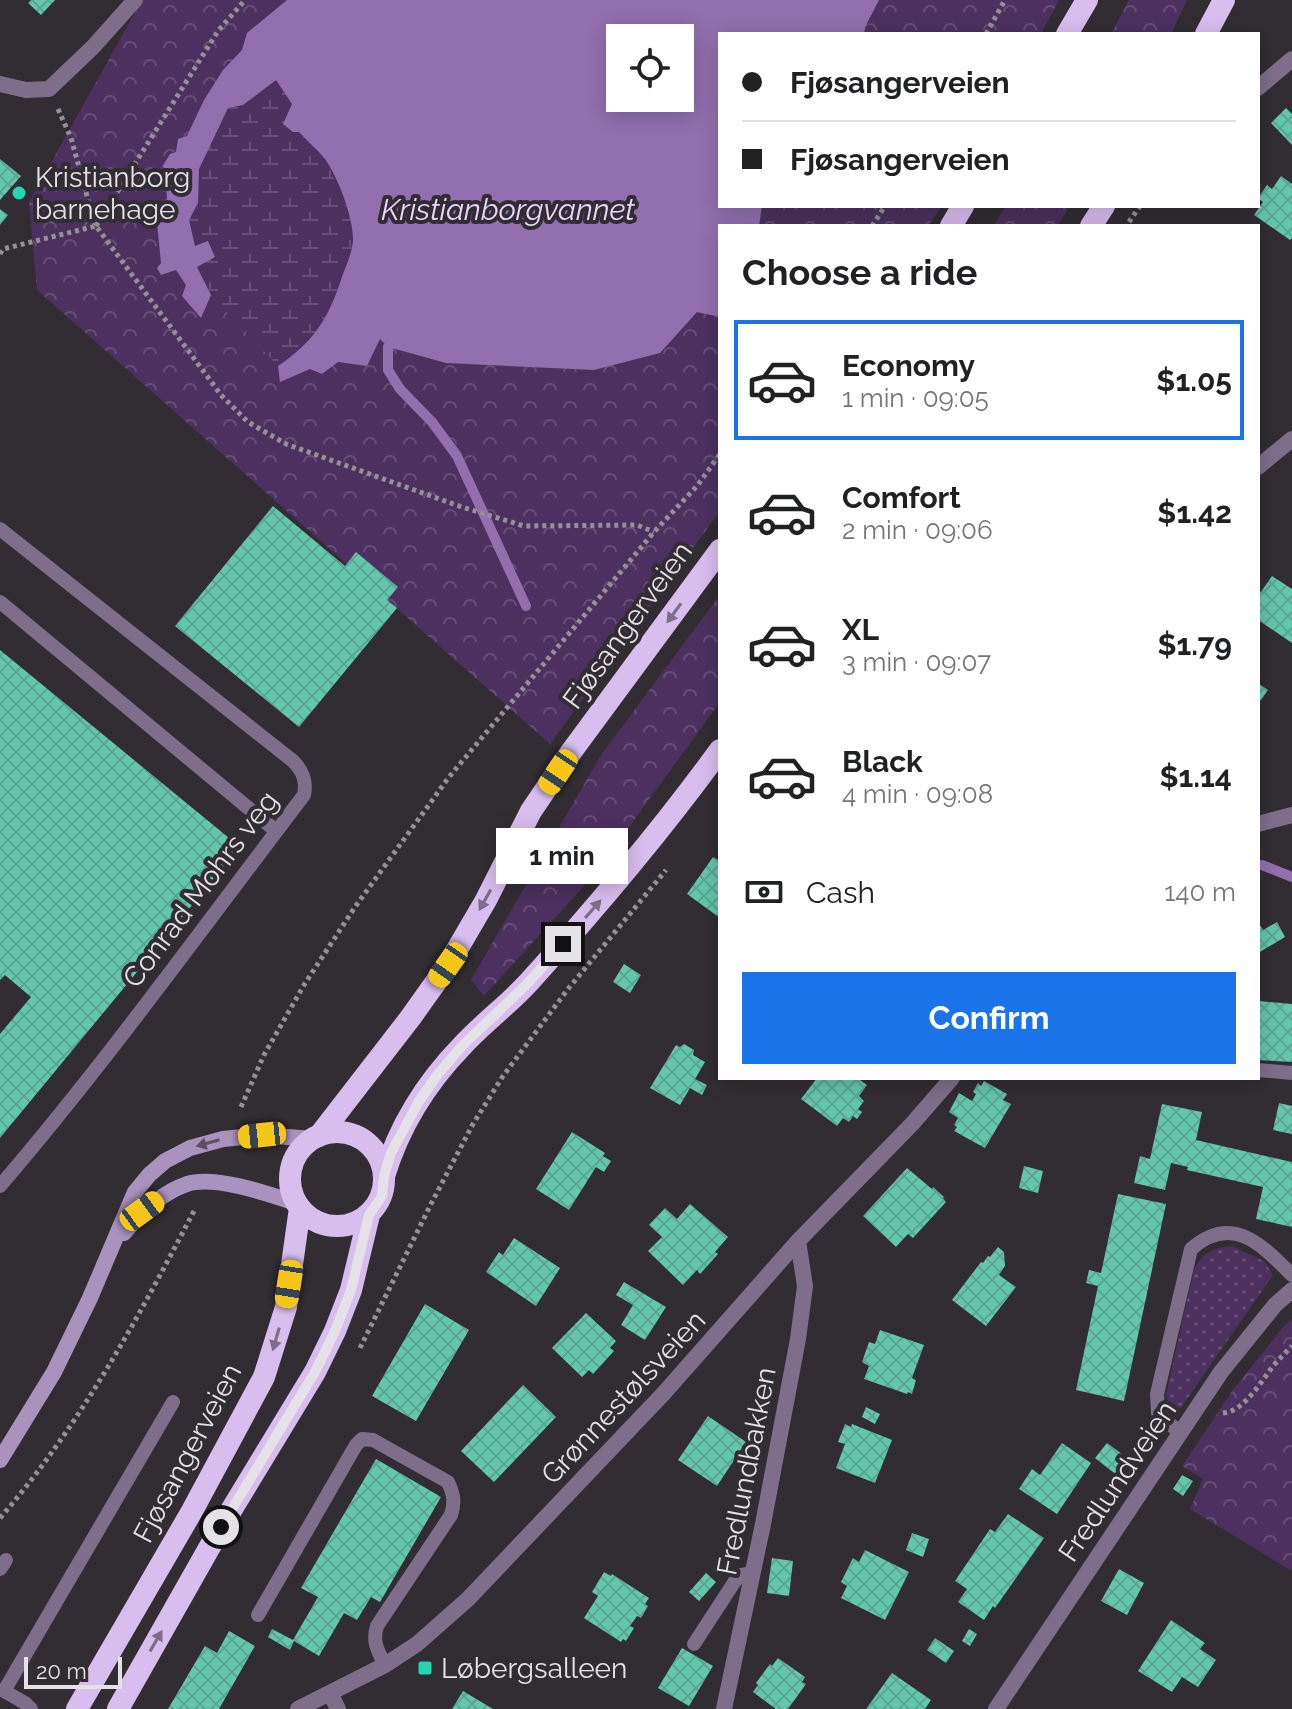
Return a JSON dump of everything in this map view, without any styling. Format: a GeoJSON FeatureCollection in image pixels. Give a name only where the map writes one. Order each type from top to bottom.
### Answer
{"type":"FeatureCollection","features":[{"type":"Feature","properties":{"kind":"highway"},"geometry":{"type":"LineString","coordinates":[[1068,32],[1087,0]]}},
{"type":"Feature","properties":{"kind":"highway"},"geometry":{"type":"LineString","coordinates":[[1207,32],[1224,0]]}},
{"type":"Feature","properties":{"kind":"highway","name":"Fjøsangerveien"},"geometry":{"type":"LineString","coordinates":[[316,1138],[448,965],[486,900],[531,811],[718,553]]}},
{"type":"Feature","properties":{"kind":"highway"},"geometry":{"type":"LineString","coordinates":[[118,1709],[221,1527],[315,1372],[351,1290],[369,1215],[382,1196],[391,1153],[403,1129],[438,1074],[462,1046],[526,985],[599,902],[718,753]]}},
{"type":"Feature","properties":{"kind":"highway"},"geometry":{"type":"LineString","coordinates":[[369,1215],[345,1226],[320,1223],[309,1217],[292,1193],[291,1172],[298,1153],[316,1138],[344,1133],[367,1143],[376,1152],[384,1176]]}},
{"type":"Feature","properties":{"kind":"highway","name":"Fjøsangerveien"},"geometry":{"type":"LineString","coordinates":[[77,1709],[192,1511],[264,1377],[286,1307],[298,1205]]}},
{"type":"Feature","properties":{"kind":"main road"},"geometry":{"type":"LineString","coordinates":[[0,1460],[54,1372],[135,1192],[149,1175],[165,1161],[190,1148],[223,1139],[262,1135],[316,1138]]}},
{"type":"Feature","properties":{"kind":"main road"},"geometry":{"type":"LineString","coordinates":[[112,1246],[142,1211],[167,1193],[190,1183],[215,1183],[254,1190],[298,1205]]}},
{"type":"Feature","properties":{"kind":"street"},"geometry":{"type":"LineString","coordinates":[[0,84],[26,90],[49,89],[93,47],[135,0]]}},
{"type":"Feature","properties":{"kind":"street"},"geometry":{"type":"LineString","coordinates":[[1260,86],[1292,59]]}},
{"type":"Feature","properties":{"kind":"street"},"geometry":{"type":"LineString","coordinates":[[1260,465],[1292,439]]}},
{"type":"Feature","properties":{"kind":"street"},"geometry":{"type":"LineString","coordinates":[[1260,823],[1292,815]]}},
{"type":"Feature","properties":{"kind":"street","name":"Grønnestølsveien"},"geometry":{"type":"LineString","coordinates":[[298,1709],[385,1665],[417,1644],[468,1599],[664,1393],[798,1241],[912,1124],[950,1080]]}},
{"type":"Feature","properties":{"kind":"street","name":"Fredlundbakken"},"geometry":{"type":"LineString","coordinates":[[724,1709],[766,1509],[801,1313],[805,1286],[798,1241]]}},
{"type":"Feature","properties":{"kind":"street","name":"Fredlundveien"},"geometry":{"type":"LineString","coordinates":[[996,1709],[1221,1372],[1275,1305],[1292,1290]]}},
{"type":"Feature","properties":{"kind":"street"},"geometry":{"type":"LineString","coordinates":[[330,1693],[338,1709]]}},
{"type":"Feature","properties":{"kind":"lane","name":"Conrad Mohrs veg"},"geometry":{"type":"LineString","coordinates":[[0,529],[301,768],[306,787],[304,795],[102,1059],[0,1186]]}},
{"type":"Feature","properties":{"kind":"lane"},"geometry":{"type":"LineString","coordinates":[[0,602],[276,831]]}},
{"type":"Feature","properties":{"kind":"lane"},"geometry":{"type":"LineString","coordinates":[[1260,1070],[1292,1073]]}},
{"type":"Feature","properties":{"kind":"lane"},"geometry":{"type":"LineString","coordinates":[[1180,1433],[1158,1413],[1157,1394],[1191,1249],[1201,1240],[1219,1233],[1241,1234],[1265,1250],[1292,1275]]}},
{"type":"Feature","properties":{"kind":"lane"},"geometry":{"type":"LineString","coordinates":[[31,1709],[4,1691],[173,1402]]}},
{"type":"Feature","properties":{"kind":"lane"},"geometry":{"type":"LineString","coordinates":[[258,1615],[356,1445],[362,1439],[384,1444],[448,1482],[455,1505],[377,1626],[375,1647],[385,1665]]}},
{"type":"Feature","properties":{"kind":"lane"},"geometry":{"type":"LineString","coordinates":[[694,1644],[735,1581],[742,1575],[753,1573]]}},
{"type":"Feature","properties":{"kind":"path"},"geometry":{"type":"LineString","coordinates":[[0,254],[3,249],[96,226],[218,31],[245,0]]}},
{"type":"Feature","properties":{"kind":"path"},"geometry":{"type":"LineString","coordinates":[[987,32],[1005,0]]}},
{"type":"Feature","properties":{"kind":"path"},"geometry":{"type":"LineString","coordinates":[[49,89],[71,138],[96,226],[221,395],[248,422],[286,444],[524,526],[637,525],[654,532]]}},
{"type":"Feature","properties":{"kind":"path"},"geometry":{"type":"LineString","coordinates":[[241,1107],[264,1055],[288,1013],[363,895],[449,777],[654,532],[697,486],[718,457]]}},
{"type":"Feature","properties":{"kind":"path"},"geometry":{"type":"LineString","coordinates":[[354,1358],[473,1124],[503,1076],[568,989],[673,861]]}},
{"type":"Feature","properties":{"kind":"path"},"geometry":{"type":"LineString","coordinates":[[0,1518],[85,1404],[148,1298],[194,1211]]}},
{"type":"Feature","properties":{"kind":"path"},"geometry":{"type":"LineString","coordinates":[[1193,1415],[1232,1412],[1292,1346]]}},
{"type":"Feature","properties":{"kind":"green space"},"geometry":{"type":"Polygon","coordinates":[[[142,0],[1059,0],[1042,32],[718,32],[718,208],[941,208],[929,224],[718,224],[718,514],[550,744],[37,290],[29,202],[142,0]]]}},
{"type":"Feature","properties":{"kind":"green space"},"geometry":{"type":"Polygon","coordinates":[[[1129,0],[1187,0],[1172,32],[1112,32],[1129,0]]]}},
{"type":"Feature","properties":{"kind":"green space"},"geometry":{"type":"Polygon","coordinates":[[[276,80],[292,104],[284,124],[328,164],[351,221],[353,243],[333,304],[317,331],[278,366],[211,295],[196,267],[214,257],[195,246],[189,220],[198,203],[199,169],[228,108],[243,105],[276,80]]]}},
{"type":"Feature","properties":{"kind":"green space"},"geometry":{"type":"Polygon","coordinates":[[[1005,208],[1069,208],[1058,224],[994,224],[1005,208]]]}},
{"type":"Feature","properties":{"kind":"green space"},"geometry":{"type":"Polygon","coordinates":[[[718,598],[718,705],[595,874],[484,996],[471,980],[601,755],[718,598]]]}},
{"type":"Feature","properties":{"kind":"green space"},"geometry":{"type":"Polygon","coordinates":[[[1232,1246],[1264,1261],[1273,1275],[1180,1409],[1169,1407],[1166,1395],[1194,1269],[1209,1252],[1232,1246]]]}},
{"type":"Feature","properties":{"kind":"green space"},"geometry":{"type":"Polygon","coordinates":[[[1292,1319],[1292,1571],[1190,1509],[1203,1479],[1182,1466],[1232,1391],[1292,1319]]]}},
{"type":"Feature","properties":{"kind":"water","name":"Kristianborgvannet"},"geometry":{"type":"Polygon","coordinates":[[[287,0],[879,0],[864,32],[718,32],[718,208],[762,208],[759,224],[718,224],[718,317],[697,312],[660,353],[594,370],[446,363],[388,347],[380,339],[367,366],[338,362],[322,374],[310,369],[280,382],[278,366],[309,340],[330,309],[350,257],[353,232],[340,187],[330,167],[299,132],[293,132],[283,124],[292,104],[276,80],[243,105],[228,108],[199,169],[198,203],[189,220],[195,246],[208,241],[215,257],[197,267],[211,295],[201,318],[182,296],[186,285],[176,270],[161,275],[157,268],[161,263],[157,223],[164,222],[167,214],[162,210],[167,199],[166,186],[161,179],[165,174],[162,167],[170,154],[176,152],[178,139],[187,136],[223,70],[242,50],[247,33],[287,0]]]}},
{"type":"Feature","properties":{"kind":"building"},"geometry":{"type":"Polygon","coordinates":[[[31,0],[55,0],[41,15],[28,3],[31,0]]]}},
{"type":"Feature","properties":{"kind":"building"},"geometry":{"type":"Polygon","coordinates":[[[1286,108],[1292,114],[1292,145],[1271,123],[1286,108]]]}},
{"type":"Feature","properties":{"kind":"building"},"geometry":{"type":"Polygon","coordinates":[[[0,159],[21,176],[0,200],[0,159]]]}},
{"type":"Feature","properties":{"kind":"building"},"geometry":{"type":"Polygon","coordinates":[[[1281,176],[1292,184],[1290,240],[1254,215],[1263,202],[1260,195],[1267,185],[1272,189],[1281,176]]]}},
{"type":"Feature","properties":{"kind":"building"},"geometry":{"type":"Polygon","coordinates":[[[0,209],[8,215],[0,225],[0,209]]]}},
{"type":"Feature","properties":{"kind":"building"},"geometry":{"type":"Polygon","coordinates":[[[273,506],[345,566],[356,552],[398,587],[387,600],[397,608],[299,727],[175,626],[273,506]]]}},
{"type":"Feature","properties":{"kind":"building"},"geometry":{"type":"Polygon","coordinates":[[[1272,576],[1292,589],[1292,643],[1260,621],[1260,593],[1272,576]]]}},
{"type":"Feature","properties":{"kind":"building"},"geometry":{"type":"Polygon","coordinates":[[[0,650],[240,847],[0,1138],[0,1034],[31,997],[5,975],[0,980],[0,650]]]}},
{"type":"Feature","properties":{"kind":"building"},"geometry":{"type":"Polygon","coordinates":[[[1260,684],[1268,690],[1260,701],[1260,684]]]}},
{"type":"Feature","properties":{"kind":"building"},"geometry":{"type":"Polygon","coordinates":[[[713,857],[718,860],[718,917],[687,894],[713,857]]]}},
{"type":"Feature","properties":{"kind":"building"},"geometry":{"type":"Polygon","coordinates":[[[1277,922],[1285,937],[1260,952],[1260,925],[1263,930],[1277,922]]]}},
{"type":"Feature","properties":{"kind":"building"},"geometry":{"type":"Polygon","coordinates":[[[624,964],[641,975],[630,993],[613,982],[624,964]]]}},
{"type":"Feature","properties":{"kind":"building"},"geometry":{"type":"Polygon","coordinates":[[[1260,1001],[1292,1004],[1292,1062],[1260,1060],[1260,1001]]]}},
{"type":"Feature","properties":{"kind":"building"},"geometry":{"type":"Polygon","coordinates":[[[684,1044],[694,1050],[693,1055],[705,1062],[695,1079],[707,1085],[702,1095],[690,1088],[680,1105],[650,1088],[676,1045],[680,1047],[684,1044]]]}},
{"type":"Feature","properties":{"kind":"building"},"geometry":{"type":"Polygon","coordinates":[[[815,1080],[860,1080],[867,1085],[859,1096],[864,1101],[858,1109],[862,1112],[857,1119],[853,1116],[849,1122],[843,1118],[837,1126],[801,1099],[815,1080]]]}},
{"type":"Feature","properties":{"kind":"building"},"geometry":{"type":"Polygon","coordinates":[[[984,1081],[1007,1094],[1003,1100],[1011,1104],[985,1148],[954,1131],[958,1118],[949,1112],[959,1093],[972,1101],[978,1083],[981,1086],[984,1081]]]}},
{"type":"Feature","properties":{"kind":"building"},"geometry":{"type":"Polygon","coordinates":[[[1279,1103],[1292,1106],[1292,1134],[1273,1130],[1279,1103]]]}},
{"type":"Feature","properties":{"kind":"building"},"geometry":{"type":"Polygon","coordinates":[[[1162,1104],[1202,1112],[1196,1140],[1292,1162],[1292,1227],[1256,1219],[1263,1187],[1187,1170],[1188,1167],[1171,1163],[1165,1190],[1134,1183],[1140,1156],[1150,1159],[1162,1104]]]}},
{"type":"Feature","properties":{"kind":"building"},"geometry":{"type":"Polygon","coordinates":[[[572,1132],[605,1153],[603,1156],[611,1161],[604,1172],[596,1167],[569,1210],[536,1189],[572,1132]]]}},
{"type":"Feature","properties":{"kind":"building"},"geometry":{"type":"Polygon","coordinates":[[[1024,1166],[1043,1171],[1038,1193],[1019,1188],[1024,1166]]]}},
{"type":"Feature","properties":{"kind":"building"},"geometry":{"type":"Polygon","coordinates":[[[907,1168],[933,1187],[946,1202],[913,1238],[908,1234],[896,1247],[863,1216],[907,1168]]]}},
{"type":"Feature","properties":{"kind":"building"},"geometry":{"type":"Polygon","coordinates":[[[1118,1194],[1166,1204],[1124,1401],[1076,1390],[1098,1286],[1086,1283],[1089,1270],[1101,1273],[1118,1194]]]}},
{"type":"Feature","properties":{"kind":"building"},"geometry":{"type":"Polygon","coordinates":[[[690,1204],[728,1237],[700,1274],[697,1270],[683,1285],[648,1251],[662,1237],[649,1225],[665,1208],[677,1219],[690,1204]]]}},
{"type":"Feature","properties":{"kind":"building"},"geometry":{"type":"Polygon","coordinates":[[[514,1238],[560,1268],[536,1306],[486,1272],[499,1252],[503,1255],[514,1238]]]}},
{"type":"Feature","properties":{"kind":"building"},"geometry":{"type":"Polygon","coordinates":[[[998,1247],[1004,1252],[1005,1266],[999,1275],[1016,1287],[986,1326],[952,1300],[981,1262],[998,1247]]]}},
{"type":"Feature","properties":{"kind":"building"},"geometry":{"type":"Polygon","coordinates":[[[624,1282],[666,1307],[645,1340],[621,1325],[633,1305],[616,1295],[624,1282]]]}},
{"type":"Feature","properties":{"kind":"building"},"geometry":{"type":"Polygon","coordinates":[[[425,1304],[469,1330],[416,1421],[372,1396],[425,1304]]]}},
{"type":"Feature","properties":{"kind":"building"},"geometry":{"type":"Polygon","coordinates":[[[586,1313],[616,1341],[610,1348],[614,1351],[593,1374],[589,1370],[582,1377],[552,1348],[586,1313]]]}},
{"type":"Feature","properties":{"kind":"building"},"geometry":{"type":"Polygon","coordinates":[[[880,1330],[924,1345],[912,1378],[916,1380],[912,1394],[864,1379],[869,1366],[862,1362],[869,1342],[875,1344],[880,1330]]]}},
{"type":"Feature","properties":{"kind":"building"},"geometry":{"type":"Polygon","coordinates":[[[523,1385],[556,1417],[494,1482],[461,1451],[523,1385]]]}},
{"type":"Feature","properties":{"kind":"building"},"geometry":{"type":"Polygon","coordinates":[[[866,1407],[880,1414],[875,1424],[862,1417],[866,1407]]]}},
{"type":"Feature","properties":{"kind":"building"},"geometry":{"type":"Polygon","coordinates":[[[708,1416],[746,1442],[717,1486],[678,1460],[708,1416]]]}},
{"type":"Feature","properties":{"kind":"building"},"geometry":{"type":"Polygon","coordinates":[[[845,1424],[892,1440],[875,1483],[836,1468],[845,1444],[838,1442],[845,1424]]]}},
{"type":"Feature","properties":{"kind":"building"},"geometry":{"type":"Polygon","coordinates":[[[1062,1443],[1091,1463],[1057,1514],[1019,1489],[1032,1469],[1040,1475],[1062,1443]]]}},
{"type":"Feature","properties":{"kind":"building"},"geometry":{"type":"Polygon","coordinates":[[[1107,1443],[1130,1460],[1118,1476],[1095,1458],[1107,1443]]]}},
{"type":"Feature","properties":{"kind":"building"},"geometry":{"type":"Polygon","coordinates":[[[376,1459],[441,1497],[380,1602],[371,1597],[357,1620],[344,1613],[319,1656],[294,1641],[290,1650],[268,1637],[272,1629],[293,1640],[318,1597],[301,1588],[376,1459]]]}},
{"type":"Feature","properties":{"kind":"building"},"geometry":{"type":"Polygon","coordinates":[[[1182,1475],[1193,1481],[1183,1496],[1173,1489],[1182,1475]]]}},
{"type":"Feature","properties":{"kind":"building"},"geometry":{"type":"Polygon","coordinates":[[[1008,1514],[1044,1538],[984,1620],[958,1602],[967,1589],[955,1581],[990,1529],[995,1532],[1008,1514]]]}},
{"type":"Feature","properties":{"kind":"building"},"geometry":{"type":"Polygon","coordinates":[[[912,1533],[929,1539],[923,1557],[906,1550],[912,1533]]]}},
{"type":"Feature","properties":{"kind":"building"},"geometry":{"type":"Polygon","coordinates":[[[865,1550],[909,1572],[885,1620],[841,1598],[847,1586],[841,1582],[853,1558],[859,1562],[865,1550]]]}},
{"type":"Feature","properties":{"kind":"building"},"geometry":{"type":"Polygon","coordinates":[[[772,1558],[793,1561],[789,1596],[767,1593],[772,1558]]]}},
{"type":"Feature","properties":{"kind":"building"},"geometry":{"type":"Polygon","coordinates":[[[1119,1569],[1144,1583],[1127,1615],[1101,1601],[1119,1569]]]}},
{"type":"Feature","properties":{"kind":"building"},"geometry":{"type":"Polygon","coordinates":[[[604,1572],[649,1598],[641,1618],[637,1616],[630,1626],[634,1628],[626,1641],[623,1639],[621,1642],[584,1618],[598,1596],[592,1592],[604,1572]]]}},
{"type":"Feature","properties":{"kind":"building"},"geometry":{"type":"Polygon","coordinates":[[[706,1573],[716,1582],[699,1601],[689,1592],[706,1573]]]}},
{"type":"Feature","properties":{"kind":"building"},"geometry":{"type":"Polygon","coordinates":[[[1171,1620],[1205,1643],[1200,1649],[1216,1660],[1198,1687],[1182,1677],[1172,1692],[1138,1671],[1171,1620]]]}},
{"type":"Feature","properties":{"kind":"building"},"geometry":{"type":"Polygon","coordinates":[[[969,1629],[977,1634],[970,1646],[962,1641],[969,1629]]]}},
{"type":"Feature","properties":{"kind":"building"},"geometry":{"type":"Polygon","coordinates":[[[229,1631],[255,1646],[219,1709],[168,1709],[205,1646],[217,1653],[229,1631]]]}},
{"type":"Feature","properties":{"kind":"building"},"geometry":{"type":"Polygon","coordinates":[[[935,1638],[954,1651],[946,1663],[927,1650],[935,1638]]]}},
{"type":"Feature","properties":{"kind":"building"},"geometry":{"type":"Polygon","coordinates":[[[682,1648],[713,1666],[689,1706],[658,1688],[682,1648]]]}},
{"type":"Feature","properties":{"kind":"building"},"geometry":{"type":"Polygon","coordinates":[[[778,1658],[805,1677],[802,1682],[806,1684],[788,1709],[776,1709],[753,1692],[758,1685],[756,1683],[778,1658]]]}},
{"type":"Feature","properties":{"kind":"building"},"geometry":{"type":"Polygon","coordinates":[[[892,1673],[931,1700],[925,1709],[866,1709],[892,1673]]]}},
{"type":"Feature","properties":{"kind":"building"},"geometry":{"type":"Polygon","coordinates":[[[463,1691],[493,1709],[452,1709],[463,1691]]]}},
{"type":"Feature","properties":{"kind":"waterway"},"geometry":{"type":"LineString","coordinates":[[388,347],[388,370],[400,389],[432,422],[457,456],[526,606]]}},
{"type":"Feature","properties":{"kind":"waterway"},"geometry":{"type":"LineString","coordinates":[[1262,865],[1292,877]]}},
{"type":"Feature","properties":{"kind":"place","name":"Kristianborg barnehage"},"geometry":{"type":"Point","coordinates":[19,193]}},
{"type":"Feature","properties":{"kind":"place","name":"Løbergsalleen"},"geometry":{"type":"Point","coordinates":[425,1668]}},
{"type":"Feature","properties":{"kind":"route"},"geometry":{"type":"LineString","coordinates":[[221,1527],[315,1372],[335,1331],[351,1290],[369,1215],[382,1196],[391,1153],[419,1101],[462,1046],[526,985],[563,944]]}}]}
